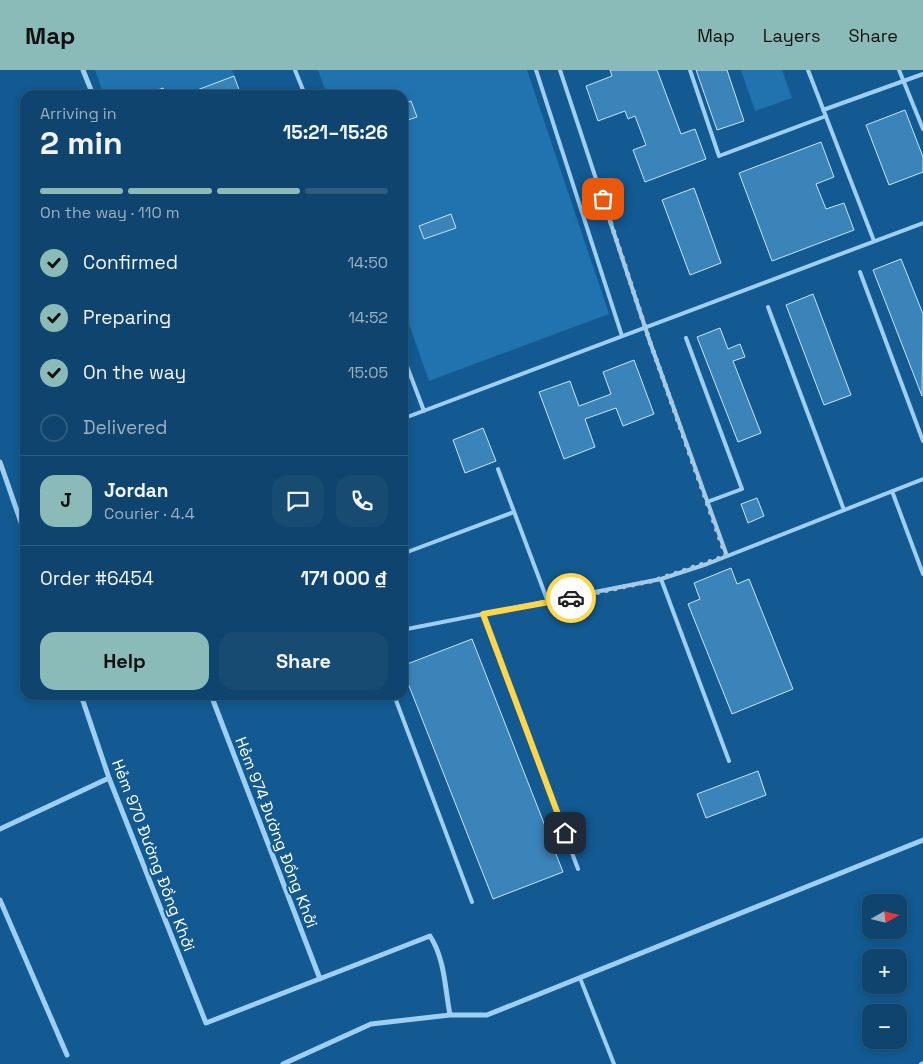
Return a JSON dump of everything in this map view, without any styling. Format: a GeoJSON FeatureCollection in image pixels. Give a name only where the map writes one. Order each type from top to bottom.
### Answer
{"type":"FeatureCollection","features":[{"type":"Feature","properties":{"kind":"street"},"geometry":{"type":"LineString","coordinates":[[83,70],[90,90]]}},
{"type":"Feature","properties":{"kind":"street"},"geometry":{"type":"LineString","coordinates":[[0,462],[20,520]]}},
{"type":"Feature","properties":{"kind":"street","name":"Hẻm 970 Đường Đồng Khởi"},"geometry":{"type":"LineString","coordinates":[[82,700],[109,778],[206,1023],[320,979]]}},
{"type":"Feature","properties":{"kind":"street","name":"Hẻm 974 Đường Đồng Khởi"},"geometry":{"type":"LineString","coordinates":[[213,700],[320,979]]}},
{"type":"Feature","properties":{"kind":"street"},"geometry":{"type":"LineString","coordinates":[[0,829],[109,778]]}},
{"type":"Feature","properties":{"kind":"street"},"geometry":{"type":"LineString","coordinates":[[283,1064],[371,1024],[450,1015],[487,1015],[923,840]]}},
{"type":"Feature","properties":{"kind":"street"},"geometry":{"type":"LineString","coordinates":[[0,900],[67,1055]]}},
{"type":"Feature","properties":{"kind":"street"},"geometry":{"type":"LineString","coordinates":[[320,979],[430,936],[438,948],[441,959],[450,1015]]}},
{"type":"Feature","properties":{"kind":"lane"},"geometry":{"type":"LineString","coordinates":[[295,70],[303,90]]}},
{"type":"Feature","properties":{"kind":"lane"},"geometry":{"type":"LineString","coordinates":[[536,70],[622,336]]}},
{"type":"Feature","properties":{"kind":"lane"},"geometry":{"type":"LineString","coordinates":[[560,70],[646,327],[726,556]]}},
{"type":"Feature","properties":{"kind":"lane"},"geometry":{"type":"LineString","coordinates":[[690,70],[719,156],[826,116]]}},
{"type":"Feature","properties":{"kind":"lane"},"geometry":{"type":"LineString","coordinates":[[808,70],[874,241]]}},
{"type":"Feature","properties":{"kind":"lane"},"geometry":{"type":"LineString","coordinates":[[899,70],[923,129]]}},
{"type":"Feature","properties":{"kind":"lane"},"geometry":{"type":"LineString","coordinates":[[823,110],[923,74]]}},
{"type":"Feature","properties":{"kind":"lane"},"geometry":{"type":"LineString","coordinates":[[408,417],[923,223]]}},
{"type":"Feature","properties":{"kind":"lane"},"geometry":{"type":"LineString","coordinates":[[860,272],[923,441]]}},
{"type":"Feature","properties":{"kind":"lane"},"geometry":{"type":"LineString","coordinates":[[768,307],[844,510]]}},
{"type":"Feature","properties":{"kind":"lane"},"geometry":{"type":"LineString","coordinates":[[686,338],[742,489],[707,502]]}},
{"type":"Feature","properties":{"kind":"lane"},"geometry":{"type":"LineString","coordinates":[[408,369],[424,411]]}},
{"type":"Feature","properties":{"kind":"lane"},"geometry":{"type":"LineString","coordinates":[[498,469],[548,602]]}},
{"type":"Feature","properties":{"kind":"lane"},"geometry":{"type":"LineString","coordinates":[[408,629],[661,579],[726,556],[923,479]]}},
{"type":"Feature","properties":{"kind":"lane"},"geometry":{"type":"LineString","coordinates":[[892,491],[923,574]]}},
{"type":"Feature","properties":{"kind":"lane"},"geometry":{"type":"LineString","coordinates":[[408,552],[514,512]]}},
{"type":"Feature","properties":{"kind":"lane"},"geometry":{"type":"LineString","coordinates":[[661,579],[730,762]]}},
{"type":"Feature","properties":{"kind":"lane"},"geometry":{"type":"LineString","coordinates":[[483,614],[578,869]]}},
{"type":"Feature","properties":{"kind":"lane"},"geometry":{"type":"LineString","coordinates":[[396,700],[472,902]]}},
{"type":"Feature","properties":{"kind":"lane"},"geometry":{"type":"LineString","coordinates":[[580,978],[614,1064]]}},
{"type":"Feature","properties":{"kind":"shaded area"},"geometry":{"type":"Polygon","coordinates":[[[95,70],[232,70],[239,90],[102,90],[95,70]]]}},
{"type":"Feature","properties":{"kind":"shaded area"},"geometry":{"type":"Polygon","coordinates":[[[318,70],[527,70],[609,314],[429,381],[408,321],[408,90],[325,90],[318,70]]]}},
{"type":"Feature","properties":{"kind":"shaded area"},"geometry":{"type":"Polygon","coordinates":[[[741,70],[782,70],[792,98],[755,111],[741,70]]]}},
{"type":"Feature","properties":{"kind":"building"},"geometry":{"type":"Polygon","coordinates":[[[610,70],[657,70],[681,134],[695,129],[706,159],[645,182],[633,150],[646,145],[635,116],[628,119],[625,111],[598,121],[586,86],[612,76],[610,70]]]}},
{"type":"Feature","properties":{"kind":"building"},"geometry":{"type":"Polygon","coordinates":[[[696,70],[727,70],[744,121],[717,130],[696,70]]]}},
{"type":"Feature","properties":{"kind":"building"},"geometry":{"type":"Polygon","coordinates":[[[234,76],[239,90],[197,90],[234,76]]]}},
{"type":"Feature","properties":{"kind":"building"},"geometry":{"type":"Polygon","coordinates":[[[411,101],[417,117],[408,120],[408,102],[411,101]]]}},
{"type":"Feature","properties":{"kind":"building"},"geometry":{"type":"Polygon","coordinates":[[[905,110],[923,157],[923,172],[889,185],[866,125],[905,110]]]}},
{"type":"Feature","properties":{"kind":"building"},"geometry":{"type":"Polygon","coordinates":[[[821,142],[834,177],[816,184],[826,209],[844,203],[854,230],[772,261],[739,173],[821,142]]]}},
{"type":"Feature","properties":{"kind":"building"},"geometry":{"type":"Polygon","coordinates":[[[694,188],[721,263],[690,275],[662,200],[694,188]]]}},
{"type":"Feature","properties":{"kind":"building"},"geometry":{"type":"Polygon","coordinates":[[[451,214],[456,228],[424,239],[419,226],[451,214]]]}},
{"type":"Feature","properties":{"kind":"building"},"geometry":{"type":"Polygon","coordinates":[[[901,259],[923,314],[922,396],[873,270],[901,259]]]}},
{"type":"Feature","properties":{"kind":"building"},"geometry":{"type":"Polygon","coordinates":[[[813,294],[851,395],[824,405],[786,305],[813,294]]]}},
{"type":"Feature","properties":{"kind":"building"},"geometry":{"type":"Polygon","coordinates":[[[720,328],[728,349],[740,344],[745,357],[733,361],[761,433],[738,442],[697,337],[720,328]]]}},
{"type":"Feature","properties":{"kind":"building"},"geometry":{"type":"Polygon","coordinates":[[[634,360],[654,414],[623,426],[616,408],[585,419],[595,447],[564,459],[539,392],[570,381],[579,406],[611,394],[603,372],[634,360]]]}},
{"type":"Feature","properties":{"kind":"building"},"geometry":{"type":"Polygon","coordinates":[[[483,428],[496,461],[465,473],[453,440],[483,428]]]}},
{"type":"Feature","properties":{"kind":"building"},"geometry":{"type":"Polygon","coordinates":[[[757,498],[764,516],[748,523],[741,504],[757,498]]]}},
{"type":"Feature","properties":{"kind":"building"},"geometry":{"type":"Polygon","coordinates":[[[731,568],[737,584],[749,579],[793,689],[732,714],[688,604],[700,599],[694,583],[731,568]]]}},
{"type":"Feature","properties":{"kind":"building"},"geometry":{"type":"Polygon","coordinates":[[[472,639],[563,872],[493,899],[408,683],[408,664],[472,639]]]}},
{"type":"Feature","properties":{"kind":"building"},"geometry":{"type":"Polygon","coordinates":[[[758,771],[766,795],[706,818],[697,794],[758,771]]]}},
{"type":"Feature","properties":{"kind":"way so far"},"geometry":{"type":"LineString","coordinates":[[571,598],[624,588],[682,573],[726,556],[650,342],[603,199]]}},
{"type":"Feature","properties":{"kind":"route"},"geometry":{"type":"LineString","coordinates":[[565,833],[483,614],[571,598]]}}]}
